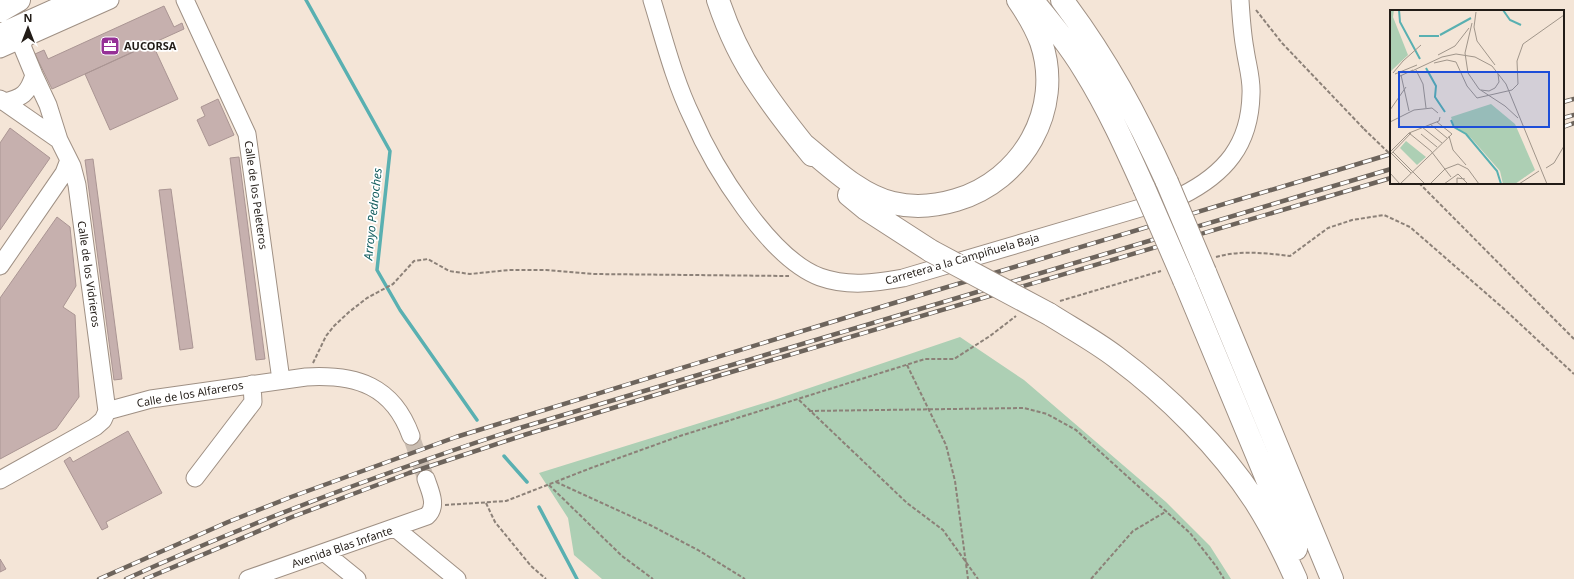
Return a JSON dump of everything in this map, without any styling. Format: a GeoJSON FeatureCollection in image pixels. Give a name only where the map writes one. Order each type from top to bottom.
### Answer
{"type":"FeatureCollection","features":[{"type":"Feature","properties":{"kind":"highway"},"geometry":{"type":"LineString","coordinates":[[0,26],[55,0]]}},
{"type":"Feature","properties":{"kind":"highway"},"geometry":{"type":"LineString","coordinates":[[0,11],[22,15],[78,0]]}},
{"type":"Feature","properties":{"kind":"highway"},"geometry":{"type":"LineString","coordinates":[[718,0],[725,20],[759,85],[825,172],[866,209],[931,251],[1052,308],[1116,356],[1161,393],[1214,447],[1255,501],[1285,553],[1296,579]]}},
{"type":"Feature","properties":{"kind":"highway"},"geometry":{"type":"LineString","coordinates":[[803,144],[862,190],[877,198],[894,204],[919,206],[941,204],[969,196],[992,184],[1010,168],[1025,151],[1037,130],[1044,110],[1047,90],[1046,66],[1041,43],[1030,17],[1018,0]]}},
{"type":"Feature","properties":{"kind":"highway"},"geometry":{"type":"LineString","coordinates":[[1032,0],[1056,29],[1085,71],[1117,129],[1144,188],[1176,275],[1308,579]]}},
{"type":"Feature","properties":{"kind":"highway"},"geometry":{"type":"LineString","coordinates":[[1062,0],[1082,26],[1116,80],[1141,126],[1208,265],[1332,579]]}},
{"type":"Feature","properties":{"kind":"highway"},"geometry":{"type":"LineString","coordinates":[[0,2],[22,15]]}},
{"type":"Feature","properties":{"kind":"highway"},"geometry":{"type":"LineString","coordinates":[[0,35],[22,15]]}},
{"type":"Feature","properties":{"kind":"street"},"geometry":{"type":"LineString","coordinates":[[0,49],[22,15],[110,0]]}},
{"type":"Feature","properties":{"kind":"street","name":"Calle de los Peleteros"},"geometry":{"type":"LineString","coordinates":[[185,0],[247,134],[281,380]]}},
{"type":"Feature","properties":{"kind":"street","name":"Carretera a la Campiñuela Baja"},"geometry":{"type":"LineString","coordinates":[[652,0],[678,83],[691,117],[708,151],[751,217],[769,239],[792,260],[807,270],[834,281],[856,284],[875,283],[903,278],[1181,196],[1200,186],[1215,175],[1228,162],[1237,148],[1245,130],[1250,110],[1251,93],[1247,3]]}},
{"type":"Feature","properties":{"kind":"street","name":"Calle de los Vidrieros"},"geometry":{"type":"LineString","coordinates":[[22,15],[22,46],[48,105],[59,140],[69,160],[77,185],[107,411]]}},
{"type":"Feature","properties":{"kind":"street"},"geometry":{"type":"LineString","coordinates":[[2,100],[21,97],[28,90],[34,75]]}},
{"type":"Feature","properties":{"kind":"street","name":"Calle de los Vidrieros"},"geometry":{"type":"LineString","coordinates":[[2,100],[59,140]]}},
{"type":"Feature","properties":{"kind":"street"},"geometry":{"type":"LineString","coordinates":[[0,266],[64,173],[69,160]]}},
{"type":"Feature","properties":{"kind":"street","name":"Calle de los Alfareros"},"geometry":{"type":"LineString","coordinates":[[107,411],[152,399],[281,380],[331,376],[362,382],[376,389],[393,402],[399,410],[411,436]]}},
{"type":"Feature","properties":{"kind":"street"},"geometry":{"type":"LineString","coordinates":[[195,478],[253,402],[252,384]]}},
{"type":"Feature","properties":{"kind":"street"},"geometry":{"type":"LineString","coordinates":[[0,480],[95,427],[102,420],[107,411]]}},
{"type":"Feature","properties":{"kind":"street"},"geometry":{"type":"LineString","coordinates":[[426,479],[432,495],[432,507]]}},
{"type":"Feature","properties":{"kind":"street","name":"Avenida Blas Infante"},"geometry":{"type":"LineString","coordinates":[[248,579],[326,553],[422,518],[430,513],[432,507]]}},
{"type":"Feature","properties":{"kind":"street"},"geometry":{"type":"LineString","coordinates":[[395,528],[457,579]]}},
{"type":"Feature","properties":{"kind":"street"},"geometry":{"type":"LineString","coordinates":[[326,553],[357,579]]}},
{"type":"Feature","properties":{"kind":"path"},"geometry":{"type":"LineString","coordinates":[[1247,3],[1282,43],[1390,154]]}},
{"type":"Feature","properties":{"kind":"path"},"geometry":{"type":"LineString","coordinates":[[1420,184],[1574,339]]}},
{"type":"Feature","properties":{"kind":"path"},"geometry":{"type":"LineString","coordinates":[[1208,265],[1226,254],[1262,252],[1290,256],[1328,228],[1352,220],[1384,215],[1410,227],[1503,308],[1574,374]]}},
{"type":"Feature","properties":{"kind":"path"},"geometry":{"type":"LineString","coordinates":[[306,377],[326,336],[334,326],[367,298],[393,284],[414,261],[428,259],[449,271],[470,274],[509,270],[546,270],[593,274],[819,276]]}},
{"type":"Feature","properties":{"kind":"path"},"geometry":{"type":"LineString","coordinates":[[1052,308],[1176,275]]}},
{"type":"Feature","properties":{"kind":"path"},"geometry":{"type":"LineString","coordinates":[[432,507],[506,501],[680,436],[925,359],[954,358],[990,336],[1018,314]]}},
{"type":"Feature","properties":{"kind":"path"},"geometry":{"type":"LineString","coordinates":[[907,365],[946,444],[955,481],[968,579]]}},
{"type":"Feature","properties":{"kind":"path"},"geometry":{"type":"LineString","coordinates":[[798,400],[907,503],[943,530],[978,579]]}},
{"type":"Feature","properties":{"kind":"path"},"geometry":{"type":"LineString","coordinates":[[809,410],[1024,408],[1047,414],[1076,430],[1167,511],[1190,533],[1216,566],[1224,579]]}},
{"type":"Feature","properties":{"kind":"path"},"geometry":{"type":"LineString","coordinates":[[556,482],[698,550],[745,579]]}},
{"type":"Feature","properties":{"kind":"path"},"geometry":{"type":"LineString","coordinates":[[549,485],[622,556],[653,579]]}},
{"type":"Feature","properties":{"kind":"path"},"geometry":{"type":"LineString","coordinates":[[486,503],[495,522],[531,566],[545,579]]}},
{"type":"Feature","properties":{"kind":"path"},"geometry":{"type":"LineString","coordinates":[[1091,579],[1133,531],[1167,511]]}},
{"type":"Feature","properties":{"kind":"green space"},"geometry":{"type":"Polygon","coordinates":[[[960,337],[1024,380],[1166,502],[1210,546],[1231,579],[602,579],[574,555],[568,518],[539,473],[774,400],[960,337]]]}},
{"type":"Feature","properties":{"kind":"building"},"geometry":{"type":"Polygon","coordinates":[[[164,6],[174,27],[182,23],[184,29],[52,89],[35,54],[44,50],[48,59],[164,6]]]}},
{"type":"Feature","properties":{"kind":"building"},"geometry":{"type":"Polygon","coordinates":[[[152,43],[178,99],[110,130],[85,74],[152,43]]]}},
{"type":"Feature","properties":{"kind":"building"},"geometry":{"type":"Polygon","coordinates":[[[218,99],[234,135],[209,146],[197,120],[205,116],[201,107],[218,99]]]}},
{"type":"Feature","properties":{"kind":"building"},"geometry":{"type":"Polygon","coordinates":[[[10,128],[50,158],[0,230],[0,143],[10,128]]]}},
{"type":"Feature","properties":{"kind":"building"},"geometry":{"type":"Polygon","coordinates":[[[239,157],[265,359],[256,360],[230,158],[239,157]]]}},
{"type":"Feature","properties":{"kind":"building"},"geometry":{"type":"Polygon","coordinates":[[[93,159],[122,379],[114,380],[85,160],[93,159]]]}},
{"type":"Feature","properties":{"kind":"building"},"geometry":{"type":"Polygon","coordinates":[[[171,189],[193,348],[180,350],[159,190],[171,189]]]}},
{"type":"Feature","properties":{"kind":"building"},"geometry":{"type":"Polygon","coordinates":[[[57,217],[70,227],[76,286],[63,307],[75,315],[79,397],[56,429],[0,459],[0,298],[57,217]]]}},
{"type":"Feature","properties":{"kind":"building"},"geometry":{"type":"Polygon","coordinates":[[[128,431],[162,493],[106,522],[108,527],[102,530],[64,461],[70,457],[73,462],[128,431]]]}},
{"type":"Feature","properties":{"kind":"building"},"geometry":{"type":"Polygon","coordinates":[[[0,559],[6,569],[0,572],[0,559]]]}},
{"type":"Feature","properties":{"kind":"waterway","name":"Arroyo Pedroches"},"geometry":{"type":"LineString","coordinates":[[306,0],[390,151],[377,270],[400,310],[477,420]]}},
{"type":"Feature","properties":{"kind":"waterway","name":"Arroyo Pedroches"},"geometry":{"type":"LineString","coordinates":[[504,456],[527,482]]}},
{"type":"Feature","properties":{"kind":"waterway","name":"Arroyo Pedroches"},"geometry":{"type":"LineString","coordinates":[[539,507],[577,579]]}},
{"type":"Feature","properties":{"kind":"tunnel"},"geometry":{"type":"LineString","coordinates":[[411,436],[426,479]]}},
{"type":"Feature","properties":{"kind":"railway"},"geometry":{"type":"LineString","coordinates":[[1564,102],[1574,99]]}},
{"type":"Feature","properties":{"kind":"railway"},"geometry":{"type":"LineString","coordinates":[[1564,118],[1574,115]]}},
{"type":"Feature","properties":{"kind":"railway"},"geometry":{"type":"LineString","coordinates":[[1564,127],[1574,123]]}},
{"type":"Feature","properties":{"kind":"railway"},"geometry":{"type":"LineString","coordinates":[[99,579],[228,522],[291,497],[456,437],[884,306],[1390,154]]}},
{"type":"Feature","properties":{"kind":"railway"},"geometry":{"type":"LineString","coordinates":[[126,579],[175,557],[322,497],[523,427],[1390,169]]}},
{"type":"Feature","properties":{"kind":"railway"},"geometry":{"type":"LineString","coordinates":[[145,579],[292,517],[409,473],[524,435],[721,375],[1390,178]]}},
{"type":"Feature","properties":{"kind":"place","name":"AUCORSA"},"geometry":{"type":"Point","coordinates":[110,46]}}]}
